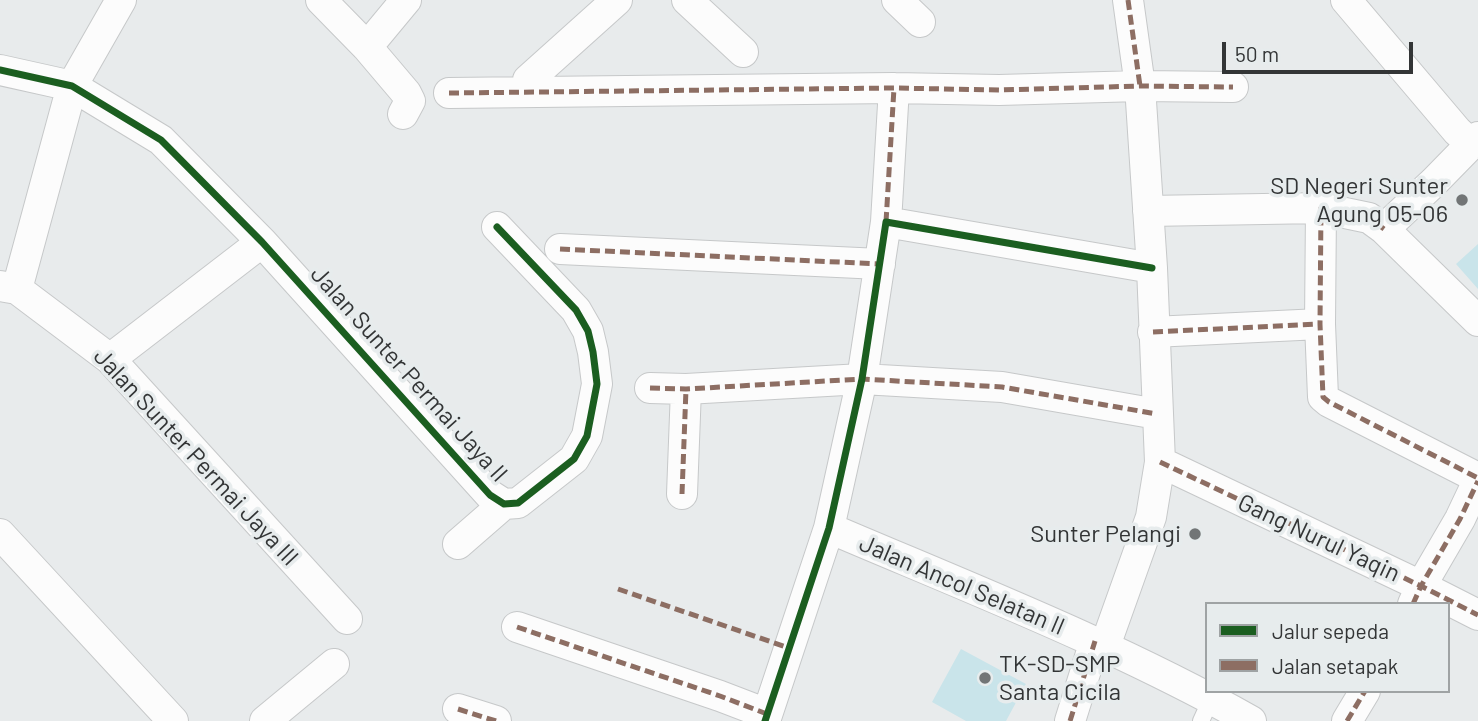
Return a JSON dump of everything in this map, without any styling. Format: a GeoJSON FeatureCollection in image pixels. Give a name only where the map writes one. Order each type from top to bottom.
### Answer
{"type":"FeatureCollection","features":[{"type":"Feature","properties":{"kind":"street"},"geometry":{"type":"LineString","coordinates":[[8,287],[72,86],[121,0]]}},
{"type":"Feature","properties":{"kind":"street"},"geometry":{"type":"LineString","coordinates":[[321,0],[367,47],[406,93],[410,101],[403,114]]}},
{"type":"Feature","properties":{"kind":"street"},"geometry":{"type":"LineString","coordinates":[[367,47],[406,0]]}},
{"type":"Feature","properties":{"kind":"street"},"geometry":{"type":"LineString","coordinates":[[528,80],[617,0]]}},
{"type":"Feature","properties":{"kind":"street"},"geometry":{"type":"LineString","coordinates":[[687,0],[743,52]]}},
{"type":"Feature","properties":{"kind":"street"},"geometry":{"type":"LineString","coordinates":[[897,0],[920,22]]}},
{"type":"Feature","properties":{"kind":"street","name":"Jalan Ancol Selatan II"},"geometry":{"type":"LineString","coordinates":[[1070,721],[1151,517],[1160,462],[1152,268],[1140,86],[1128,0]]}},
{"type":"Feature","properties":{"kind":"street"},"geometry":{"type":"LineString","coordinates":[[1346,0],[1457,131],[1474,140],[1434,183],[1384,229]]}},
{"type":"Feature","properties":{"kind":"street","name":"Jalan Sunter Permai Jaya II"},"geometry":{"type":"LineString","coordinates":[[0,70],[72,86],[161,140],[262,242],[490,495],[505,504],[518,503],[574,459],[587,436],[597,384],[588,331],[576,310],[497,227]]}},
{"type":"Feature","properties":{"kind":"street"},"geometry":{"type":"LineString","coordinates":[[449,93],[1233,87]]}},
{"type":"Feature","properties":{"kind":"street"},"geometry":{"type":"LineString","coordinates":[[517,627],[720,696],[766,718],[830,528],[862,379],[886,222],[894,88]]}},
{"type":"Feature","properties":{"kind":"street"},"geometry":{"type":"LineString","coordinates":[[1148,211],[1321,208],[1369,218],[1384,229],[1478,321]]}},
{"type":"Feature","properties":{"kind":"street"},"geometry":{"type":"LineString","coordinates":[[1321,208],[1320,324],[1323,397],[1478,479],[1460,519],[1417,595]]}},
{"type":"Feature","properties":{"kind":"street"},"geometry":{"type":"LineString","coordinates":[[886,222],[1152,268]]}},
{"type":"Feature","properties":{"kind":"street"},"geometry":{"type":"LineString","coordinates":[[110,359],[262,242]]}},
{"type":"Feature","properties":{"kind":"street"},"geometry":{"type":"LineString","coordinates":[[559,249],[880,264]]}},
{"type":"Feature","properties":{"kind":"street","name":"Jalan Sunter Permai Jaya III"},"geometry":{"type":"LineString","coordinates":[[8,287],[110,359],[348,618]]}},
{"type":"Feature","properties":{"kind":"street"},"geometry":{"type":"LineString","coordinates":[[1153,332],[1320,324]]}},
{"type":"Feature","properties":{"kind":"street"},"geometry":{"type":"LineString","coordinates":[[650,388],[686,389],[862,379],[1002,387],[1157,414]]}},
{"type":"Feature","properties":{"kind":"street"},"geometry":{"type":"LineString","coordinates":[[682,494],[686,389]]}},
{"type":"Feature","properties":{"kind":"street","name":"Gang Nurul Yaqin"},"geometry":{"type":"LineString","coordinates":[[1160,462],[1417,595],[1438,602]]}},
{"type":"Feature","properties":{"kind":"street","name":"Jalan Sunter Permai Jaya II"},"geometry":{"type":"LineString","coordinates":[[458,544],[505,504]]}},
{"type":"Feature","properties":{"kind":"street","name":"Jalan Ancol Selatan II"},"geometry":{"type":"LineString","coordinates":[[830,528],[1100,643],[1206,710],[1251,721]]}},
{"type":"Feature","properties":{"kind":"street"},"geometry":{"type":"LineString","coordinates":[[0,534],[173,721]]}},
{"type":"Feature","properties":{"kind":"street","name":"Gang Nurul Yaqin"},"geometry":{"type":"LineString","coordinates":[[1450,606],[1478,615]]}},
{"type":"Feature","properties":{"kind":"street"},"geometry":{"type":"LineString","coordinates":[[265,721],[334,664]]}},
{"type":"Feature","properties":{"kind":"street"},"geometry":{"type":"LineString","coordinates":[[1347,721],[1364,693]]}},
{"type":"Feature","properties":{"kind":"street"},"geometry":{"type":"LineString","coordinates":[[458,709],[496,721]]}},
{"type":"Feature","properties":{"kind":"shaded area"},"geometry":{"type":"Polygon","coordinates":[[[1478,244],[1478,289],[1456,264],[1478,244]]]}},
{"type":"Feature","properties":{"kind":"shaded area"},"geometry":{"type":"Polygon","coordinates":[[[961,649],[1026,684],[1006,721],[966,721],[932,702],[961,649]]]}},
{"type":"Feature","properties":{"kind":"marked path"},"geometry":{"type":"LineString","coordinates":[[1128,0],[1140,86]]}},
{"type":"Feature","properties":{"kind":"marked path"},"geometry":{"type":"LineString","coordinates":[[449,93],[1233,87]]}},
{"type":"Feature","properties":{"kind":"marked path"},"geometry":{"type":"LineString","coordinates":[[886,222],[894,88]]}},
{"type":"Feature","properties":{"kind":"marked path"},"geometry":{"type":"LineString","coordinates":[[1384,229],[1369,218],[1321,208],[1320,324],[1323,397],[1478,478]]}},
{"type":"Feature","properties":{"kind":"marked path"},"geometry":{"type":"LineString","coordinates":[[560,249],[880,264]]}},
{"type":"Feature","properties":{"kind":"marked path"},"geometry":{"type":"LineString","coordinates":[[1153,332],[1320,324]]}},
{"type":"Feature","properties":{"kind":"marked path"},"geometry":{"type":"LineString","coordinates":[[650,388],[686,389],[862,379],[1002,387],[1157,414]]}},
{"type":"Feature","properties":{"kind":"marked path"},"geometry":{"type":"LineString","coordinates":[[682,494],[686,389]]}},
{"type":"Feature","properties":{"kind":"marked path"},"geometry":{"type":"LineString","coordinates":[[1160,462],[1478,615]]}},
{"type":"Feature","properties":{"kind":"marked path"},"geometry":{"type":"LineString","coordinates":[[1414,602],[1478,481]]}},
{"type":"Feature","properties":{"kind":"marked path"},"geometry":{"type":"LineString","coordinates":[[618,589],[789,648]]}},
{"type":"Feature","properties":{"kind":"marked path"},"geometry":{"type":"LineString","coordinates":[[517,627],[767,714]]}},
{"type":"Feature","properties":{"kind":"marked path"},"geometry":{"type":"LineString","coordinates":[[1070,721],[1095,641]]}},
{"type":"Feature","properties":{"kind":"marked path"},"geometry":{"type":"LineString","coordinates":[[1347,721],[1364,693]]}},
{"type":"Feature","properties":{"kind":"marked path"},"geometry":{"type":"LineString","coordinates":[[458,709],[496,721]]}},
{"type":"Feature","properties":{"kind":"cycle path"},"geometry":{"type":"LineString","coordinates":[[0,70],[72,86],[161,140],[262,242],[490,495],[504,504],[518,503],[574,459],[587,436],[597,384],[588,331],[576,310],[497,227]]}},
{"type":"Feature","properties":{"kind":"cycle path"},"geometry":{"type":"LineString","coordinates":[[765,721],[829,528],[862,379],[886,222],[1152,268]]}},
{"type":"Feature","properties":{"kind":"place","name":"SD Negeri Sunter Agung 05-06"},"geometry":{"type":"Point","coordinates":[1462,200]}},
{"type":"Feature","properties":{"kind":"place","name":"Sunter Pelangi"},"geometry":{"type":"Point","coordinates":[1195,534]}},
{"type":"Feature","properties":{"kind":"place","name":"TK-SD-SMP Santa Cicila"},"geometry":{"type":"Point","coordinates":[985,678]}}]}
